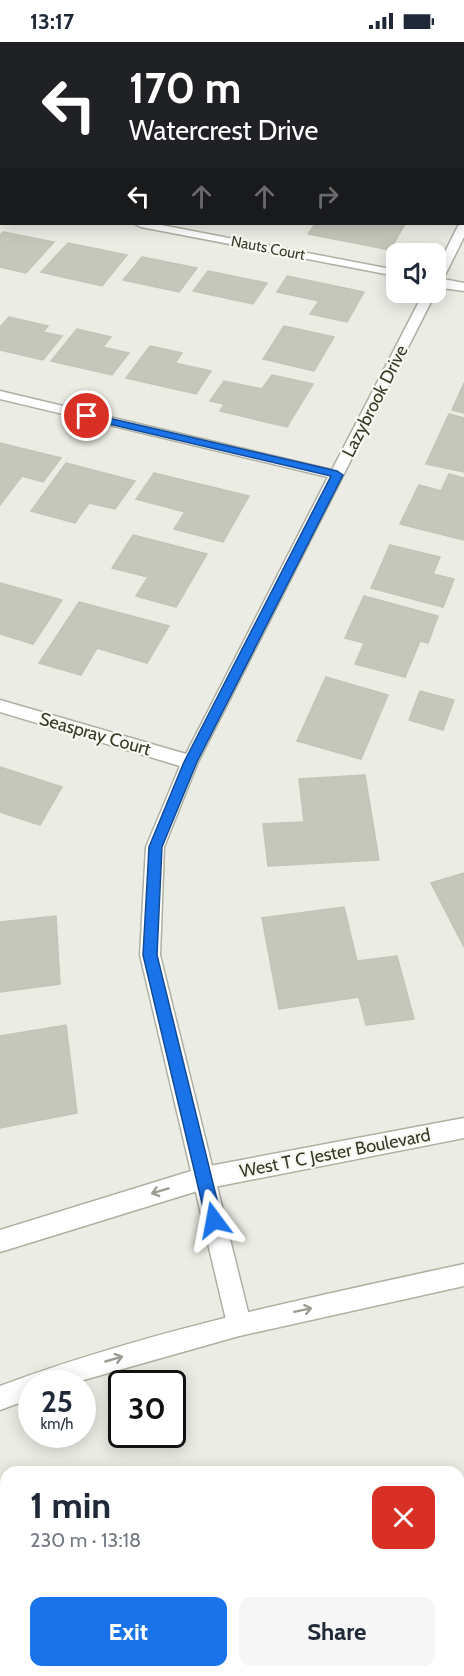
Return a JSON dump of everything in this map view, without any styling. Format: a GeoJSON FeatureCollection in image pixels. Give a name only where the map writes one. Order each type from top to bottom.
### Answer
{"type":"FeatureCollection","features":[{"type":"Feature","properties":{"kind":"street","name":"Nauts Court"},"geometry":{"type":"LineString","coordinates":[[146,225],[386,271]]}},
{"type":"Feature","properties":{"kind":"street","name":"Lazybrook Drive"},"geometry":{"type":"LineString","coordinates":[[446,261],[464,226]]}},
{"type":"Feature","properties":{"kind":"street"},"geometry":{"type":"LineString","coordinates":[[446,285],[464,286]]}},
{"type":"Feature","properties":{"kind":"street","name":"Lazybrook Drive"},"geometry":{"type":"LineString","coordinates":[[239,1324],[150,955],[155,847],[190,762],[424,303]]}},
{"type":"Feature","properties":{"kind":"street"},"geometry":{"type":"LineString","coordinates":[[0,395],[337,475]]}},
{"type":"Feature","properties":{"kind":"street","name":"Seaspray Court"},"geometry":{"type":"LineString","coordinates":[[0,706],[190,762]]}},
{"type":"Feature","properties":{"kind":"street","name":"West T C Jester Boulevard"},"geometry":{"type":"LineString","coordinates":[[0,1241],[204,1178],[464,1128]]}},
{"type":"Feature","properties":{"kind":"street"},"geometry":{"type":"LineString","coordinates":[[77,1370],[239,1324],[464,1275]]}},
{"type":"Feature","properties":{"kind":"street"},"geometry":{"type":"LineString","coordinates":[[0,1398],[18,1391]]}},
{"type":"Feature","properties":{"kind":"building"},"geometry":{"type":"Polygon","coordinates":[[[314,225],[404,225],[394,243],[386,243],[386,249],[308,234],[314,225]]]}},
{"type":"Feature","properties":{"kind":"building"},"geometry":{"type":"Polygon","coordinates":[[[3,232],[54,242],[26,273],[0,267],[0,235],[3,232]]]}},
{"type":"Feature","properties":{"kind":"building"},"geometry":{"type":"Polygon","coordinates":[[[68,243],[127,255],[102,286],[41,272],[68,243]]]}},
{"type":"Feature","properties":{"kind":"building"},"geometry":{"type":"Polygon","coordinates":[[[142,257],[197,268],[179,292],[123,280],[142,257]]]}},
{"type":"Feature","properties":{"kind":"building"},"geometry":{"type":"Polygon","coordinates":[[[208,271],[267,283],[253,304],[193,291],[208,271]]]}},
{"type":"Feature","properties":{"kind":"building"},"geometry":{"type":"Polygon","coordinates":[[[287,276],[364,292],[347,322],[310,314],[319,301],[277,292],[287,276]]]}},
{"type":"Feature","properties":{"kind":"building"},"geometry":{"type":"Polygon","coordinates":[[[9,317],[48,326],[43,332],[62,336],[43,360],[0,350],[0,327],[9,317]]]}},
{"type":"Feature","properties":{"kind":"building"},"geometry":{"type":"Polygon","coordinates":[[[284,326],[334,337],[314,371],[263,359],[284,326]]]}},
{"type":"Feature","properties":{"kind":"building"},"geometry":{"type":"Polygon","coordinates":[[[77,329],[111,337],[103,347],[129,353],[112,375],[51,361],[77,329]]]}},
{"type":"Feature","properties":{"kind":"building"},"geometry":{"type":"Polygon","coordinates":[[[150,346],[182,353],[175,363],[211,371],[196,394],[126,378],[150,346]]]}},
{"type":"Feature","properties":{"kind":"building"},"geometry":{"type":"Polygon","coordinates":[[[272,375],[313,384],[287,427],[220,411],[224,404],[210,401],[224,381],[262,389],[272,375]]]}},
{"type":"Feature","properties":{"kind":"building"},"geometry":{"type":"Polygon","coordinates":[[[464,383],[464,413],[452,410],[464,383]]]}},
{"type":"Feature","properties":{"kind":"building"},"geometry":{"type":"Polygon","coordinates":[[[449,414],[464,418],[464,472],[426,464],[449,414]]]}},
{"type":"Feature","properties":{"kind":"building"},"geometry":{"type":"Polygon","coordinates":[[[0,443],[61,458],[43,482],[22,476],[0,505],[0,443]]]}},
{"type":"Feature","properties":{"kind":"building"},"geometry":{"type":"Polygon","coordinates":[[[66,463],[135,481],[115,509],[89,503],[75,523],[31,511],[66,463]]]}},
{"type":"Feature","properties":{"kind":"building"},"geometry":{"type":"Polygon","coordinates":[[[154,473],[249,496],[223,542],[174,529],[185,512],[136,499],[154,473]]]}},
{"type":"Feature","properties":{"kind":"building"},"geometry":{"type":"Polygon","coordinates":[[[449,474],[464,478],[464,540],[400,524],[419,485],[441,491],[449,474]]]}},
{"type":"Feature","properties":{"kind":"building"},"geometry":{"type":"Polygon","coordinates":[[[133,535],[207,554],[176,607],[136,596],[148,577],[112,568],[133,535]]]}},
{"type":"Feature","properties":{"kind":"building"},"geometry":{"type":"Polygon","coordinates":[[[390,545],[440,557],[433,574],[454,579],[443,607],[371,588],[390,545]]]}},
{"type":"Feature","properties":{"kind":"building"},"geometry":{"type":"Polygon","coordinates":[[[0,583],[62,600],[33,644],[0,634],[0,583]]]}},
{"type":"Feature","properties":{"kind":"building"},"geometry":{"type":"Polygon","coordinates":[[[364,596],[438,616],[428,643],[420,641],[405,677],[355,664],[364,643],[345,638],[364,596]]]}},
{"type":"Feature","properties":{"kind":"building"},"geometry":{"type":"Polygon","coordinates":[[[79,602],[169,626],[147,663],[97,648],[81,675],[39,663],[79,602]]]}},
{"type":"Feature","properties":{"kind":"building"},"geometry":{"type":"Polygon","coordinates":[[[326,677],[388,695],[361,759],[297,741],[326,677]]]}},
{"type":"Feature","properties":{"kind":"building"},"geometry":{"type":"Polygon","coordinates":[[[420,691],[454,700],[443,730],[409,720],[420,691]]]}},
{"type":"Feature","properties":{"kind":"building"},"geometry":{"type":"Polygon","coordinates":[[[0,767],[62,787],[40,825],[0,812],[0,767]]]}},
{"type":"Feature","properties":{"kind":"building"},"geometry":{"type":"Polygon","coordinates":[[[365,775],[379,860],[268,866],[263,824],[304,822],[299,779],[365,775]]]}},
{"type":"Feature","properties":{"kind":"building"},"geometry":{"type":"Polygon","coordinates":[[[464,873],[464,947],[431,883],[464,873]]]}},
{"type":"Feature","properties":{"kind":"building"},"geometry":{"type":"Polygon","coordinates":[[[344,907],[357,961],[397,956],[414,1019],[366,1025],[359,997],[279,1009],[262,918],[344,907]]]}},
{"type":"Feature","properties":{"kind":"building"},"geometry":{"type":"Polygon","coordinates":[[[56,916],[60,984],[0,992],[0,922],[56,916]]]}},
{"type":"Feature","properties":{"kind":"building"},"geometry":{"type":"Polygon","coordinates":[[[66,1025],[77,1113],[0,1128],[0,1036],[66,1025]]]}},
{"type":"Feature","properties":{"kind":"route"},"geometry":{"type":"LineString","coordinates":[[87,416],[337,475],[190,762],[155,847],[150,955],[214,1220]]}}]}
